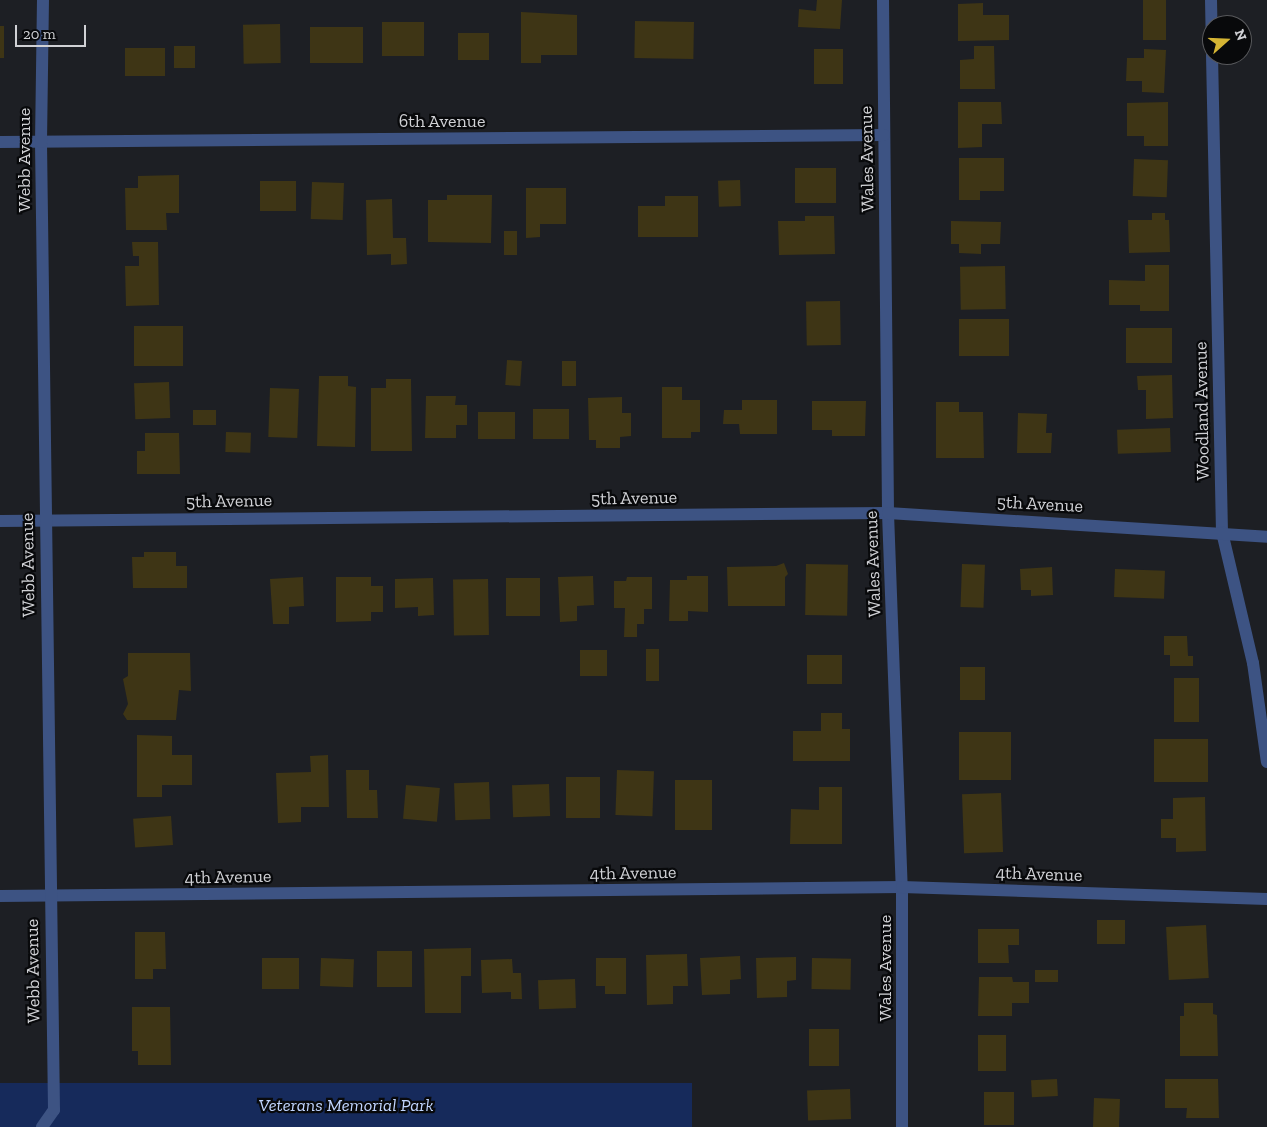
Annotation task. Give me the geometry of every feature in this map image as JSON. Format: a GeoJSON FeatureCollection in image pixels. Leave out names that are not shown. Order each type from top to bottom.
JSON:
{"type":"FeatureCollection","features":[{"type":"Feature","properties":{"kind":"street","name":"Webb Avenue"},"geometry":{"type":"LineString","coordinates":[[42,1127],[54,1110],[49,896],[41,142],[43,0]]}},
{"type":"Feature","properties":{"kind":"street","name":"Wales Avenue"},"geometry":{"type":"LineString","coordinates":[[883,0],[888,513],[902,887],[902,1127]]}},
{"type":"Feature","properties":{"kind":"street"},"geometry":{"type":"LineString","coordinates":[[1211,0],[1211,15]]}},
{"type":"Feature","properties":{"kind":"street","name":"Woodland Avenue"},"geometry":{"type":"LineString","coordinates":[[1212,65],[1222,532],[1253,663],[1267,762]]}},
{"type":"Feature","properties":{"kind":"street","name":"6th Avenue"},"geometry":{"type":"LineString","coordinates":[[0,142],[884,135]]}},
{"type":"Feature","properties":{"kind":"street","name":"5th Avenue"},"geometry":{"type":"LineString","coordinates":[[0,520],[888,513],[1222,532],[1267,537]]}},
{"type":"Feature","properties":{"kind":"street","name":"4th Avenue"},"geometry":{"type":"LineString","coordinates":[[0,896],[902,887],[1267,898]]}},
{"type":"Feature","properties":{"kind":"green space","name":"Veterans Memorial Park"},"geometry":{"type":"Polygon","coordinates":[[[0,1083],[692,1083],[692,1127],[0,1127],[0,1083]]]}},
{"type":"Feature","properties":{"kind":"building"},"geometry":{"type":"Polygon","coordinates":[[[817,0],[842,0],[840,29],[798,27],[799,9],[816,11],[817,0]]]}},
{"type":"Feature","properties":{"kind":"building"},"geometry":{"type":"Polygon","coordinates":[[[1143,0],[1166,0],[1166,40],[1143,40],[1143,0]]]}},
{"type":"Feature","properties":{"kind":"building"},"geometry":{"type":"Polygon","coordinates":[[[983,3],[983,15],[1009,15],[1009,40],[958,41],[958,4],[983,3]]]}},
{"type":"Feature","properties":{"kind":"building"},"geometry":{"type":"Polygon","coordinates":[[[521,12],[577,15],[577,55],[541,55],[541,63],[521,63],[521,12]]]}},
{"type":"Feature","properties":{"kind":"building"},"geometry":{"type":"Polygon","coordinates":[[[635,21],[694,22],[693,59],[634,58],[635,21]]]}},
{"type":"Feature","properties":{"kind":"building"},"geometry":{"type":"Polygon","coordinates":[[[382,22],[424,22],[424,56],[382,56],[382,22]]]}},
{"type":"Feature","properties":{"kind":"building"},"geometry":{"type":"Polygon","coordinates":[[[280,24],[281,63],[244,64],[243,25],[280,24]]]}},
{"type":"Feature","properties":{"kind":"building"},"geometry":{"type":"Polygon","coordinates":[[[0,26],[4,26],[4,58],[0,58],[0,26]]]}},
{"type":"Feature","properties":{"kind":"building"},"geometry":{"type":"Polygon","coordinates":[[[310,27],[363,27],[363,63],[310,63],[310,27]]]}},
{"type":"Feature","properties":{"kind":"building"},"geometry":{"type":"Polygon","coordinates":[[[458,33],[489,33],[489,60],[458,60],[458,33]]]}},
{"type":"Feature","properties":{"kind":"building"},"geometry":{"type":"Polygon","coordinates":[[[174,46],[195,46],[195,68],[174,68],[174,46]]]}},
{"type":"Feature","properties":{"kind":"building"},"geometry":{"type":"Polygon","coordinates":[[[974,46],[994,46],[995,89],[960,89],[960,60],[974,59],[974,46]]]}},
{"type":"Feature","properties":{"kind":"building"},"geometry":{"type":"Polygon","coordinates":[[[125,48],[165,48],[165,76],[125,76],[125,48]]]}},
{"type":"Feature","properties":{"kind":"building"},"geometry":{"type":"Polygon","coordinates":[[[814,49],[843,49],[843,84],[814,84],[814,49]]]}},
{"type":"Feature","properties":{"kind":"building"},"geometry":{"type":"Polygon","coordinates":[[[1144,49],[1166,50],[1164,93],[1142,92],[1142,81],[1126,81],[1127,58],[1144,58],[1144,49]]]}},
{"type":"Feature","properties":{"kind":"building"},"geometry":{"type":"Polygon","coordinates":[[[958,102],[1001,102],[1002,124],[982,124],[982,147],[958,148],[958,102]]]}},
{"type":"Feature","properties":{"kind":"building"},"geometry":{"type":"Polygon","coordinates":[[[1168,102],[1168,146],[1144,146],[1144,136],[1127,136],[1127,103],[1168,102]]]}},
{"type":"Feature","properties":{"kind":"building"},"geometry":{"type":"Polygon","coordinates":[[[959,158],[1004,158],[1004,191],[980,191],[980,200],[959,200],[959,158]]]}},
{"type":"Feature","properties":{"kind":"building"},"geometry":{"type":"Polygon","coordinates":[[[1134,159],[1168,160],[1167,197],[1133,196],[1134,159]]]}},
{"type":"Feature","properties":{"kind":"building"},"geometry":{"type":"Polygon","coordinates":[[[795,168],[836,168],[836,203],[795,203],[795,168]]]}},
{"type":"Feature","properties":{"kind":"building"},"geometry":{"type":"Polygon","coordinates":[[[179,175],[179,213],[166,213],[167,230],[126,230],[125,188],[138,188],[138,176],[179,175]]]}},
{"type":"Feature","properties":{"kind":"building"},"geometry":{"type":"Polygon","coordinates":[[[740,180],[741,206],[719,207],[718,181],[740,180]]]}},
{"type":"Feature","properties":{"kind":"building"},"geometry":{"type":"Polygon","coordinates":[[[260,181],[296,181],[296,211],[260,211],[260,181]]]}},
{"type":"Feature","properties":{"kind":"building"},"geometry":{"type":"Polygon","coordinates":[[[312,182],[344,183],[343,220],[311,219],[312,182]]]}},
{"type":"Feature","properties":{"kind":"building"},"geometry":{"type":"Polygon","coordinates":[[[526,188],[566,188],[566,224],[540,224],[540,237],[526,238],[526,188]]]}},
{"type":"Feature","properties":{"kind":"building"},"geometry":{"type":"Polygon","coordinates":[[[447,195],[492,195],[491,243],[428,242],[428,200],[447,200],[447,195]]]}},
{"type":"Feature","properties":{"kind":"building"},"geometry":{"type":"Polygon","coordinates":[[[665,196],[698,196],[698,237],[638,237],[638,206],[665,206],[665,196]]]}},
{"type":"Feature","properties":{"kind":"building"},"geometry":{"type":"Polygon","coordinates":[[[392,199],[393,238],[406,238],[407,264],[391,265],[391,254],[367,255],[366,200],[392,199]]]}},
{"type":"Feature","properties":{"kind":"building"},"geometry":{"type":"Polygon","coordinates":[[[1152,213],[1165,213],[1165,220],[1169,220],[1170,252],[1129,253],[1128,220],[1152,220],[1152,213]]]}},
{"type":"Feature","properties":{"kind":"building"},"geometry":{"type":"Polygon","coordinates":[[[805,216],[834,216],[835,254],[779,255],[778,221],[805,221],[805,216]]]}},
{"type":"Feature","properties":{"kind":"building"},"geometry":{"type":"Polygon","coordinates":[[[951,221],[1001,222],[1000,244],[981,244],[981,254],[959,253],[959,244],[951,244],[951,221]]]}},
{"type":"Feature","properties":{"kind":"building"},"geometry":{"type":"Polygon","coordinates":[[[504,231],[517,231],[517,255],[504,255],[504,231]]]}},
{"type":"Feature","properties":{"kind":"building"},"geometry":{"type":"Polygon","coordinates":[[[132,242],[158,242],[159,305],[126,306],[125,266],[139,266],[139,256],[133,256],[132,242]]]}},
{"type":"Feature","properties":{"kind":"building"},"geometry":{"type":"Polygon","coordinates":[[[1145,265],[1169,265],[1169,311],[1140,311],[1140,305],[1109,305],[1109,280],[1145,281],[1145,265]]]}},
{"type":"Feature","properties":{"kind":"building"},"geometry":{"type":"Polygon","coordinates":[[[1005,266],[1006,309],[961,310],[960,267],[1005,266]]]}},
{"type":"Feature","properties":{"kind":"building"},"geometry":{"type":"Polygon","coordinates":[[[840,301],[841,345],[807,346],[806,302],[840,301]]]}},
{"type":"Feature","properties":{"kind":"building"},"geometry":{"type":"Polygon","coordinates":[[[959,319],[1009,319],[1009,356],[959,356],[959,319]]]}},
{"type":"Feature","properties":{"kind":"building"},"geometry":{"type":"Polygon","coordinates":[[[134,326],[183,326],[183,366],[134,366],[134,326]]]}},
{"type":"Feature","properties":{"kind":"building"},"geometry":{"type":"Polygon","coordinates":[[[1126,328],[1172,328],[1172,363],[1126,363],[1126,328]]]}},
{"type":"Feature","properties":{"kind":"building"},"geometry":{"type":"Polygon","coordinates":[[[507,360],[522,361],[520,386],[505,385],[507,360]]]}},
{"type":"Feature","properties":{"kind":"building"},"geometry":{"type":"Polygon","coordinates":[[[562,361],[576,361],[576,386],[562,386],[562,361]]]}},
{"type":"Feature","properties":{"kind":"building"},"geometry":{"type":"Polygon","coordinates":[[[1172,375],[1173,418],[1146,419],[1146,390],[1138,390],[1137,376],[1172,375]]]}},
{"type":"Feature","properties":{"kind":"building"},"geometry":{"type":"Polygon","coordinates":[[[319,376],[348,376],[348,386],[356,387],[355,447],[317,446],[319,376]]]}},
{"type":"Feature","properties":{"kind":"building"},"geometry":{"type":"Polygon","coordinates":[[[386,379],[411,379],[412,451],[371,451],[371,388],[386,388],[386,379]]]}},
{"type":"Feature","properties":{"kind":"building"},"geometry":{"type":"Polygon","coordinates":[[[169,382],[170,418],[135,419],[134,383],[169,382]]]}},
{"type":"Feature","properties":{"kind":"building"},"geometry":{"type":"Polygon","coordinates":[[[662,387],[682,387],[682,400],[700,400],[700,432],[691,432],[691,438],[662,438],[662,387]]]}},
{"type":"Feature","properties":{"kind":"building"},"geometry":{"type":"Polygon","coordinates":[[[270,388],[299,389],[297,438],[268,437],[270,388]]]}},
{"type":"Feature","properties":{"kind":"building"},"geometry":{"type":"Polygon","coordinates":[[[426,396],[456,396],[455,405],[467,405],[467,425],[456,425],[456,438],[425,438],[426,396]]]}},
{"type":"Feature","properties":{"kind":"building"},"geometry":{"type":"Polygon","coordinates":[[[622,397],[622,413],[631,413],[631,436],[620,437],[620,448],[596,448],[596,440],[589,440],[588,398],[622,397]]]}},
{"type":"Feature","properties":{"kind":"building"},"geometry":{"type":"Polygon","coordinates":[[[742,400],[777,400],[777,434],[740,434],[739,424],[723,424],[724,410],[742,410],[742,400]]]}},
{"type":"Feature","properties":{"kind":"building"},"geometry":{"type":"Polygon","coordinates":[[[812,401],[866,401],[865,436],[832,436],[832,430],[812,430],[812,401]]]}},
{"type":"Feature","properties":{"kind":"building"},"geometry":{"type":"Polygon","coordinates":[[[936,402],[959,402],[959,412],[983,412],[984,458],[936,458],[936,402]]]}},
{"type":"Feature","properties":{"kind":"building"},"geometry":{"type":"Polygon","coordinates":[[[533,409],[569,409],[569,439],[533,439],[533,409]]]}},
{"type":"Feature","properties":{"kind":"building"},"geometry":{"type":"Polygon","coordinates":[[[193,410],[216,410],[216,425],[193,425],[193,410]]]}},
{"type":"Feature","properties":{"kind":"building"},"geometry":{"type":"Polygon","coordinates":[[[478,412],[515,412],[515,439],[478,439],[478,412]]]}},
{"type":"Feature","properties":{"kind":"building"},"geometry":{"type":"Polygon","coordinates":[[[1018,413],[1047,414],[1046,433],[1052,433],[1051,453],[1017,453],[1018,413]]]}},
{"type":"Feature","properties":{"kind":"building"},"geometry":{"type":"Polygon","coordinates":[[[1170,428],[1171,452],[1118,454],[1117,430],[1170,428]]]}},
{"type":"Feature","properties":{"kind":"building"},"geometry":{"type":"Polygon","coordinates":[[[226,432],[251,433],[250,453],[225,452],[226,432]]]}},
{"type":"Feature","properties":{"kind":"building"},"geometry":{"type":"Polygon","coordinates":[[[145,433],[179,433],[180,474],[137,474],[137,451],[145,451],[145,433]]]}},
{"type":"Feature","properties":{"kind":"building"},"geometry":{"type":"Polygon","coordinates":[[[144,552],[176,552],[176,566],[187,566],[187,588],[133,588],[132,557],[144,557],[144,552]]]}},
{"type":"Feature","properties":{"kind":"building"},"geometry":{"type":"Polygon","coordinates":[[[784,563],[788,574],[785,577],[785,606],[728,606],[727,567],[776,566],[784,563]]]}},
{"type":"Feature","properties":{"kind":"building"},"geometry":{"type":"Polygon","coordinates":[[[806,564],[848,565],[847,616],[805,615],[806,564]]]}},
{"type":"Feature","properties":{"kind":"building"},"geometry":{"type":"Polygon","coordinates":[[[962,564],[985,565],[983,608],[960,607],[962,564]]]}},
{"type":"Feature","properties":{"kind":"building"},"geometry":{"type":"Polygon","coordinates":[[[1052,567],[1053,595],[1031,596],[1031,590],[1021,590],[1020,569],[1052,567]]]}},
{"type":"Feature","properties":{"kind":"building"},"geometry":{"type":"Polygon","coordinates":[[[1115,569],[1165,571],[1164,599],[1114,597],[1115,569]]]}},
{"type":"Feature","properties":{"kind":"building"},"geometry":{"type":"Polygon","coordinates":[[[593,576],[594,605],[577,606],[577,621],[560,622],[558,577],[593,576]]]}},
{"type":"Feature","properties":{"kind":"building"},"geometry":{"type":"Polygon","coordinates":[[[687,576],[708,576],[708,612],[688,611],[688,621],[669,621],[670,580],[687,580],[687,576]]]}},
{"type":"Feature","properties":{"kind":"building"},"geometry":{"type":"Polygon","coordinates":[[[303,577],[304,606],[289,607],[289,624],[273,624],[270,579],[303,577]]]}},
{"type":"Feature","properties":{"kind":"building"},"geometry":{"type":"Polygon","coordinates":[[[336,577],[371,577],[371,586],[383,586],[383,612],[371,612],[371,621],[336,622],[336,577]]]}},
{"type":"Feature","properties":{"kind":"building"},"geometry":{"type":"Polygon","coordinates":[[[627,577],[652,577],[652,609],[644,609],[644,624],[637,624],[637,637],[624,637],[625,608],[614,608],[614,581],[626,581],[627,577]]]}},
{"type":"Feature","properties":{"kind":"building"},"geometry":{"type":"Polygon","coordinates":[[[433,578],[434,615],[418,616],[418,607],[395,608],[395,579],[433,578]]]}},
{"type":"Feature","properties":{"kind":"building"},"geometry":{"type":"Polygon","coordinates":[[[506,578],[540,578],[540,616],[506,616],[506,578]]]}},
{"type":"Feature","properties":{"kind":"building"},"geometry":{"type":"Polygon","coordinates":[[[488,579],[489,635],[454,636],[453,580],[488,579]]]}},
{"type":"Feature","properties":{"kind":"building"},"geometry":{"type":"Polygon","coordinates":[[[1164,636],[1187,636],[1188,656],[1193,656],[1193,666],[1170,666],[1170,655],[1164,655],[1164,636]]]}},
{"type":"Feature","properties":{"kind":"building"},"geometry":{"type":"Polygon","coordinates":[[[646,649],[659,649],[659,681],[646,681],[646,649]]]}},
{"type":"Feature","properties":{"kind":"building"},"geometry":{"type":"Polygon","coordinates":[[[580,650],[607,650],[607,676],[580,676],[580,650]]]}},
{"type":"Feature","properties":{"kind":"building"},"geometry":{"type":"Polygon","coordinates":[[[128,653],[190,653],[191,691],[179,690],[176,720],[127,720],[123,714],[128,704],[123,679],[128,676],[128,653]]]}},
{"type":"Feature","properties":{"kind":"building"},"geometry":{"type":"Polygon","coordinates":[[[807,655],[842,655],[842,684],[807,684],[807,655]]]}},
{"type":"Feature","properties":{"kind":"building"},"geometry":{"type":"Polygon","coordinates":[[[960,667],[985,667],[985,700],[960,700],[960,667]]]}},
{"type":"Feature","properties":{"kind":"building"},"geometry":{"type":"Polygon","coordinates":[[[1174,678],[1199,678],[1199,722],[1174,722],[1174,678]]]}},
{"type":"Feature","properties":{"kind":"building"},"geometry":{"type":"Polygon","coordinates":[[[821,713],[842,713],[842,729],[850,729],[850,761],[793,761],[793,731],[821,731],[821,713]]]}},
{"type":"Feature","properties":{"kind":"building"},"geometry":{"type":"Polygon","coordinates":[[[959,732],[1011,732],[1011,780],[959,780],[959,732]]]}},
{"type":"Feature","properties":{"kind":"building"},"geometry":{"type":"Polygon","coordinates":[[[137,735],[172,736],[172,755],[192,755],[192,785],[162,785],[162,797],[137,797],[137,735]]]}},
{"type":"Feature","properties":{"kind":"building"},"geometry":{"type":"Polygon","coordinates":[[[1154,739],[1208,739],[1208,782],[1154,782],[1154,739]]]}},
{"type":"Feature","properties":{"kind":"building"},"geometry":{"type":"Polygon","coordinates":[[[328,755],[329,807],[301,807],[301,822],[278,823],[276,773],[311,772],[310,756],[328,755]]]}},
{"type":"Feature","properties":{"kind":"building"},"geometry":{"type":"Polygon","coordinates":[[[346,770],[369,770],[369,790],[377,790],[378,818],[347,818],[346,770]]]}},
{"type":"Feature","properties":{"kind":"building"},"geometry":{"type":"Polygon","coordinates":[[[617,770],[654,771],[652,816],[615,815],[617,770]]]}},
{"type":"Feature","properties":{"kind":"building"},"geometry":{"type":"Polygon","coordinates":[[[566,777],[600,777],[600,818],[566,818],[566,777]]]}},
{"type":"Feature","properties":{"kind":"building"},"geometry":{"type":"Polygon","coordinates":[[[675,780],[712,780],[712,830],[675,830],[675,780]]]}},
{"type":"Feature","properties":{"kind":"building"},"geometry":{"type":"Polygon","coordinates":[[[489,782],[490,819],[455,820],[454,783],[489,782]]]}},
{"type":"Feature","properties":{"kind":"building"},"geometry":{"type":"Polygon","coordinates":[[[549,784],[550,816],[513,817],[512,785],[549,784]]]}},
{"type":"Feature","properties":{"kind":"building"},"geometry":{"type":"Polygon","coordinates":[[[406,785],[440,788],[437,822],[403,819],[406,785]]]}},
{"type":"Feature","properties":{"kind":"building"},"geometry":{"type":"Polygon","coordinates":[[[819,787],[842,787],[842,844],[790,844],[791,809],[819,810],[819,787]]]}},
{"type":"Feature","properties":{"kind":"building"},"geometry":{"type":"Polygon","coordinates":[[[1001,793],[1003,852],[964,853],[962,794],[1001,793]]]}},
{"type":"Feature","properties":{"kind":"building"},"geometry":{"type":"Polygon","coordinates":[[[1205,797],[1206,851],[1176,852],[1176,838],[1161,838],[1161,819],[1173,819],[1173,798],[1205,797]]]}},
{"type":"Feature","properties":{"kind":"building"},"geometry":{"type":"Polygon","coordinates":[[[171,816],[173,845],[135,848],[133,819],[171,816]]]}},
{"type":"Feature","properties":{"kind":"building"},"geometry":{"type":"Polygon","coordinates":[[[1097,920],[1125,920],[1125,944],[1097,944],[1097,920]]]}},
{"type":"Feature","properties":{"kind":"building"},"geometry":{"type":"Polygon","coordinates":[[[1206,925],[1209,978],[1169,980],[1166,927],[1206,925]]]}},
{"type":"Feature","properties":{"kind":"building"},"geometry":{"type":"Polygon","coordinates":[[[978,929],[1019,929],[1019,945],[1008,945],[1009,963],[978,963],[978,929]]]}},
{"type":"Feature","properties":{"kind":"building"},"geometry":{"type":"Polygon","coordinates":[[[135,932],[165,932],[166,969],[153,969],[153,979],[135,979],[135,932]]]}},
{"type":"Feature","properties":{"kind":"building"},"geometry":{"type":"Polygon","coordinates":[[[471,948],[471,976],[461,976],[461,1013],[425,1013],[424,949],[471,948]]]}},
{"type":"Feature","properties":{"kind":"building"},"geometry":{"type":"Polygon","coordinates":[[[377,951],[412,951],[412,987],[377,987],[377,951]]]}},
{"type":"Feature","properties":{"kind":"building"},"geometry":{"type":"Polygon","coordinates":[[[687,954],[688,986],[673,986],[673,1004],[647,1005],[646,955],[687,954]]]}},
{"type":"Feature","properties":{"kind":"building"},"geometry":{"type":"Polygon","coordinates":[[[740,956],[741,979],[730,980],[730,994],[702,995],[700,958],[740,956]]]}},
{"type":"Feature","properties":{"kind":"building"},"geometry":{"type":"Polygon","coordinates":[[[796,957],[796,980],[787,981],[787,997],[757,998],[756,958],[796,957]]]}},
{"type":"Feature","properties":{"kind":"building"},"geometry":{"type":"Polygon","coordinates":[[[262,958],[299,958],[299,989],[262,989],[262,958]]]}},
{"type":"Feature","properties":{"kind":"building"},"geometry":{"type":"Polygon","coordinates":[[[321,958],[354,959],[353,987],[320,986],[321,958]]]}},
{"type":"Feature","properties":{"kind":"building"},"geometry":{"type":"Polygon","coordinates":[[[596,958],[626,958],[626,994],[605,994],[605,986],[596,986],[596,958]]]}},
{"type":"Feature","properties":{"kind":"building"},"geometry":{"type":"Polygon","coordinates":[[[812,958],[851,959],[850,990],[811,989],[812,958]]]}},
{"type":"Feature","properties":{"kind":"building"},"geometry":{"type":"Polygon","coordinates":[[[512,959],[513,973],[521,973],[522,999],[511,999],[511,992],[482,993],[481,960],[512,959]]]}},
{"type":"Feature","properties":{"kind":"building"},"geometry":{"type":"Polygon","coordinates":[[[1035,970],[1058,970],[1058,982],[1035,982],[1035,970]]]}},
{"type":"Feature","properties":{"kind":"building"},"geometry":{"type":"Polygon","coordinates":[[[979,977],[1012,977],[1013,982],[1029,982],[1029,1003],[1012,1003],[1012,1016],[978,1016],[979,977]]]}},
{"type":"Feature","properties":{"kind":"building"},"geometry":{"type":"Polygon","coordinates":[[[575,979],[576,1008],[539,1009],[538,980],[575,979]]]}},
{"type":"Feature","properties":{"kind":"building"},"geometry":{"type":"Polygon","coordinates":[[[1184,1003],[1213,1003],[1213,1014],[1217,1015],[1218,1056],[1180,1056],[1180,1016],[1184,1016],[1184,1003]]]}},
{"type":"Feature","properties":{"kind":"building"},"geometry":{"type":"Polygon","coordinates":[[[132,1007],[170,1007],[171,1065],[138,1065],[138,1051],[132,1051],[132,1007]]]}},
{"type":"Feature","properties":{"kind":"building"},"geometry":{"type":"Polygon","coordinates":[[[809,1029],[839,1029],[839,1066],[809,1066],[809,1029]]]}},
{"type":"Feature","properties":{"kind":"building"},"geometry":{"type":"Polygon","coordinates":[[[978,1035],[1006,1035],[1006,1071],[978,1071],[978,1035]]]}},
{"type":"Feature","properties":{"kind":"building"},"geometry":{"type":"Polygon","coordinates":[[[1057,1079],[1058,1096],[1032,1097],[1031,1080],[1057,1079]]]}},
{"type":"Feature","properties":{"kind":"building"},"geometry":{"type":"Polygon","coordinates":[[[1165,1079],[1218,1079],[1219,1118],[1186,1118],[1187,1108],[1165,1108],[1165,1079]]]}},
{"type":"Feature","properties":{"kind":"building"},"geometry":{"type":"Polygon","coordinates":[[[850,1089],[851,1119],[808,1120],[807,1091],[850,1089]]]}},
{"type":"Feature","properties":{"kind":"building"},"geometry":{"type":"Polygon","coordinates":[[[984,1092],[1014,1092],[1014,1125],[984,1125],[984,1092]]]}},
{"type":"Feature","properties":{"kind":"building"},"geometry":{"type":"Polygon","coordinates":[[[1094,1098],[1120,1099],[1119,1127],[1093,1127],[1094,1098]]]}}]}
